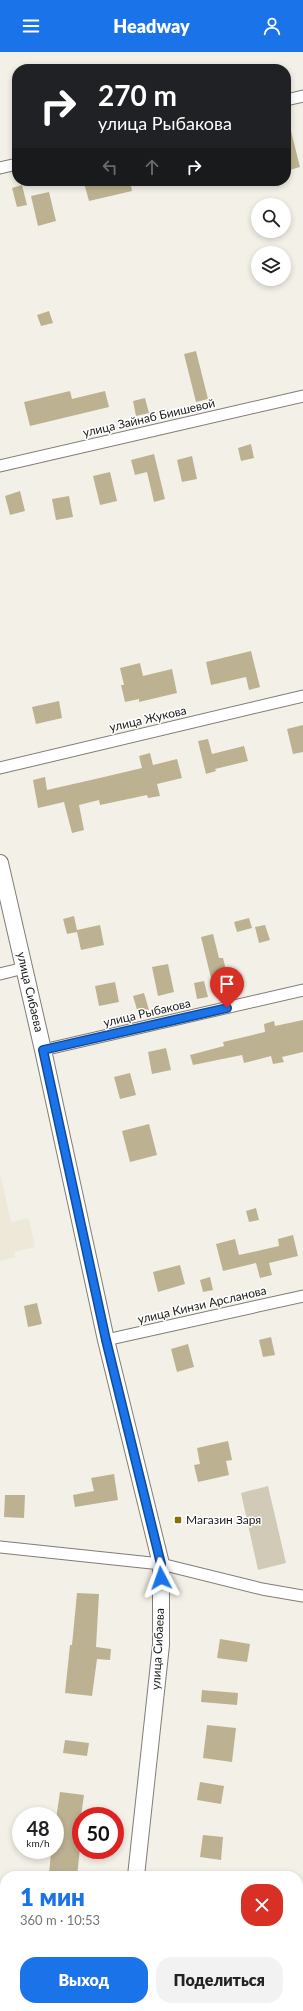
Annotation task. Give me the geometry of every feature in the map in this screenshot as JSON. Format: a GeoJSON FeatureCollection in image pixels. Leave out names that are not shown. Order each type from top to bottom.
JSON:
{"type":"FeatureCollection","features":[{"type":"Feature","properties":{"kind":"main road","name":"улица Сибаева"},"geometry":{"type":"LineString","coordinates":[[0,863],[43,1050],[106,1340],[161,1564],[160,1645],[137,1871]]}},
{"type":"Feature","properties":{"kind":"street"},"geometry":{"type":"LineString","coordinates":[[291,99],[303,96]]}},
{"type":"Feature","properties":{"kind":"street"},"geometry":{"type":"LineString","coordinates":[[0,168],[12,165]]}},
{"type":"Feature","properties":{"kind":"street","name":"улица Зайнаб Биишевой"},"geometry":{"type":"LineString","coordinates":[[0,466],[303,396]]}},
{"type":"Feature","properties":{"kind":"street","name":"улица Жукова"},"geometry":{"type":"LineString","coordinates":[[0,768],[303,696]]}},
{"type":"Feature","properties":{"kind":"street"},"geometry":{"type":"LineString","coordinates":[[0,974],[24,968]]}},
{"type":"Feature","properties":{"kind":"street","name":"улица Рыбакова"},"geometry":{"type":"LineString","coordinates":[[43,1050],[303,990]]}},
{"type":"Feature","properties":{"kind":"street","name":"улица Кинзи Арсланова"},"geometry":{"type":"LineString","coordinates":[[106,1340],[303,1296]]}},
{"type":"Feature","properties":{"kind":"street"},"geometry":{"type":"LineString","coordinates":[[0,1547],[161,1564],[262,1589],[303,1596]]}},
{"type":"Feature","properties":{"kind":"shaded area"},"geometry":{"type":"Polygon","coordinates":[[[0,1173],[11,1222],[29,1218],[35,1247],[14,1252],[15,1257],[0,1261],[0,1173]]]}},
{"type":"Feature","properties":{"kind":"shaded area"},"geometry":{"type":"Polygon","coordinates":[[[268,1486],[286,1563],[258,1570],[241,1493],[268,1486]]]}},
{"type":"Feature","properties":{"kind":"building"},"geometry":{"type":"Polygon","coordinates":[[[291,131],[300,167],[291,170],[291,131]]]}},
{"type":"Feature","properties":{"kind":"building"},"geometry":{"type":"Polygon","coordinates":[[[22,186],[27,205],[17,207],[12,188],[22,186]]]}},
{"type":"Feature","properties":{"kind":"building"},"geometry":{"type":"Polygon","coordinates":[[[85,186],[131,186],[132,191],[89,201],[85,186]]]}},
{"type":"Feature","properties":{"kind":"building"},"geometry":{"type":"Polygon","coordinates":[[[49,192],[56,221],[38,226],[31,196],[49,192]]]}},
{"type":"Feature","properties":{"kind":"building"},"geometry":{"type":"Polygon","coordinates":[[[49,311],[53,323],[41,326],[37,315],[49,311]]]}},
{"type":"Feature","properties":{"kind":"building"},"geometry":{"type":"Polygon","coordinates":[[[196,351],[208,399],[196,402],[184,354],[196,351]]]}},
{"type":"Feature","properties":{"kind":"building"},"geometry":{"type":"Polygon","coordinates":[[[70,391],[72,399],[105,391],[109,407],[30,426],[24,402],[70,391]]]}},
{"type":"Feature","properties":{"kind":"building"},"geometry":{"type":"Polygon","coordinates":[[[145,398],[149,413],[136,416],[133,401],[145,398]]]}},
{"type":"Feature","properties":{"kind":"building"},"geometry":{"type":"Polygon","coordinates":[[[251,444],[254,458],[241,461],[238,448],[251,444]]]}},
{"type":"Feature","properties":{"kind":"building"},"geometry":{"type":"Polygon","coordinates":[[[154,454],[165,499],[154,502],[147,472],[135,475],[131,460],[154,454]]]}},
{"type":"Feature","properties":{"kind":"building"},"geometry":{"type":"Polygon","coordinates":[[[192,456],[197,479],[182,482],[177,460],[192,456]]]}},
{"type":"Feature","properties":{"kind":"building"},"geometry":{"type":"Polygon","coordinates":[[[110,472],[117,501],[100,505],[93,476],[110,472]]]}},
{"type":"Feature","properties":{"kind":"building"},"geometry":{"type":"Polygon","coordinates":[[[20,491],[25,511],[10,515],[5,496],[20,491]]]}},
{"type":"Feature","properties":{"kind":"building"},"geometry":{"type":"Polygon","coordinates":[[[69,496],[73,517],[56,520],[52,499],[69,496]]]}},
{"type":"Feature","properties":{"kind":"building"},"geometry":{"type":"Polygon","coordinates":[[[251,651],[260,687],[249,690],[246,677],[211,685],[206,662],[251,651]]]}},
{"type":"Feature","properties":{"kind":"building"},"geometry":{"type":"Polygon","coordinates":[[[140,663],[143,676],[172,669],[177,693],[139,702],[139,699],[125,702],[121,685],[124,685],[120,668],[140,663]]]}},
{"type":"Feature","properties":{"kind":"building"},"geometry":{"type":"Polygon","coordinates":[[[59,701],[62,718],[36,724],[32,707],[59,701]]]}},
{"type":"Feature","properties":{"kind":"building"},"geometry":{"type":"Polygon","coordinates":[[[303,725],[303,752],[293,754],[287,729],[303,725]]]}},
{"type":"Feature","properties":{"kind":"building"},"geometry":{"type":"Polygon","coordinates":[[[208,739],[212,754],[244,746],[248,761],[215,769],[216,771],[206,774],[198,741],[208,739]]]}},
{"type":"Feature","properties":{"kind":"building"},"geometry":{"type":"Polygon","coordinates":[[[150,753],[153,765],[177,759],[182,778],[157,784],[160,796],[148,798],[147,795],[100,805],[99,800],[79,805],[84,830],[72,833],[64,802],[38,808],[33,780],[45,777],[47,790],[104,777],[142,768],[139,756],[150,753]]]}},
{"type":"Feature","properties":{"kind":"building"},"geometry":{"type":"Polygon","coordinates":[[[74,916],[77,930],[100,925],[104,945],[81,950],[77,932],[67,934],[63,919],[74,916]]]}},
{"type":"Feature","properties":{"kind":"building"},"geometry":{"type":"Polygon","coordinates":[[[249,918],[252,928],[237,932],[234,922],[249,918]]]}},
{"type":"Feature","properties":{"kind":"building"},"geometry":{"type":"Polygon","coordinates":[[[265,925],[270,940],[259,943],[255,927],[265,925]]]}},
{"type":"Feature","properties":{"kind":"building"},"geometry":{"type":"Polygon","coordinates":[[[213,934],[219,958],[223,958],[229,982],[213,986],[201,937],[213,934]]]}},
{"type":"Feature","properties":{"kind":"building"},"geometry":{"type":"Polygon","coordinates":[[[168,964],[174,992],[158,996],[152,967],[168,964]]]}},
{"type":"Feature","properties":{"kind":"building"},"geometry":{"type":"Polygon","coordinates":[[[204,981],[208,997],[197,999],[194,983],[204,981]]]}},
{"type":"Feature","properties":{"kind":"building"},"geometry":{"type":"Polygon","coordinates":[[[115,982],[119,1002],[99,1006],[95,986],[115,982]]]}},
{"type":"Feature","properties":{"kind":"building"},"geometry":{"type":"Polygon","coordinates":[[[144,993],[149,1010],[138,1013],[133,996],[144,993]]]}},
{"type":"Feature","properties":{"kind":"building"},"geometry":{"type":"Polygon","coordinates":[[[303,1020],[303,1052],[282,1057],[284,1062],[273,1064],[271,1056],[244,1063],[242,1055],[193,1065],[190,1055],[224,1046],[223,1042],[265,1032],[264,1024],[274,1021],[275,1026],[303,1020]]]}},
{"type":"Feature","properties":{"kind":"building"},"geometry":{"type":"Polygon","coordinates":[[[166,1048],[171,1070],[152,1074],[148,1052],[166,1048]]]}},
{"type":"Feature","properties":{"kind":"building"},"geometry":{"type":"Polygon","coordinates":[[[130,1073],[136,1095],[120,1099],[114,1077],[130,1073]]]}},
{"type":"Feature","properties":{"kind":"building"},"geometry":{"type":"Polygon","coordinates":[[[149,1124],[157,1155],[130,1162],[122,1131],[149,1124]]]}},
{"type":"Feature","properties":{"kind":"building"},"geometry":{"type":"Polygon","coordinates":[[[256,1208],[259,1220],[249,1222],[246,1211],[256,1208]]]}},
{"type":"Feature","properties":{"kind":"building"},"geometry":{"type":"Polygon","coordinates":[[[293,1235],[298,1256],[269,1263],[272,1275],[260,1278],[256,1263],[223,1271],[216,1244],[235,1239],[239,1255],[279,1246],[278,1239],[293,1235]]]}},
{"type":"Feature","properties":{"kind":"building"},"geometry":{"type":"Polygon","coordinates":[[[180,1265],[185,1284],[158,1292],[153,1272],[180,1265]]]}},
{"type":"Feature","properties":{"kind":"building"},"geometry":{"type":"Polygon","coordinates":[[[210,1277],[213,1290],[203,1292],[200,1280],[210,1277]]]}},
{"type":"Feature","properties":{"kind":"building"},"geometry":{"type":"Polygon","coordinates":[[[37,1303],[42,1324],[28,1327],[24,1306],[37,1303]]]}},
{"type":"Feature","properties":{"kind":"building"},"geometry":{"type":"Polygon","coordinates":[[[271,1337],[275,1355],[263,1357],[259,1340],[271,1337]]]}},
{"type":"Feature","properties":{"kind":"building"},"geometry":{"type":"Polygon","coordinates":[[[188,1344],[194,1367],[177,1372],[171,1349],[188,1344]]]}},
{"type":"Feature","properties":{"kind":"building"},"geometry":{"type":"Polygon","coordinates":[[[228,1441],[232,1460],[226,1461],[229,1475],[198,1482],[194,1465],[200,1464],[197,1448],[228,1441]]]}},
{"type":"Feature","properties":{"kind":"building"},"geometry":{"type":"Polygon","coordinates":[[[114,1474],[118,1500],[75,1507],[73,1495],[94,1491],[91,1478],[114,1474]]]}},
{"type":"Feature","properties":{"kind":"building"},"geometry":{"type":"Polygon","coordinates":[[[5,1495],[25,1495],[24,1518],[4,1517],[5,1495]]]}},
{"type":"Feature","properties":{"kind":"building"},"geometry":{"type":"Polygon","coordinates":[[[77,1593],[99,1594],[96,1647],[111,1649],[110,1660],[97,1659],[92,1696],[65,1693],[70,1645],[72,1645],[77,1593]]]}},
{"type":"Feature","properties":{"kind":"building"},"geometry":{"type":"Polygon","coordinates":[[[220,1639],[250,1644],[247,1662],[217,1658],[220,1639]]]}},
{"type":"Feature","properties":{"kind":"building"},"geometry":{"type":"Polygon","coordinates":[[[202,1690],[238,1693],[237,1705],[201,1702],[202,1690]]]}},
{"type":"Feature","properties":{"kind":"building"},"geometry":{"type":"Polygon","coordinates":[[[207,1725],[236,1728],[232,1762],[203,1758],[207,1725]]]}},
{"type":"Feature","properties":{"kind":"building"},"geometry":{"type":"Polygon","coordinates":[[[65,1740],[89,1743],[87,1756],[63,1753],[65,1740]]]}},
{"type":"Feature","properties":{"kind":"building"},"geometry":{"type":"Polygon","coordinates":[[[200,1782],[224,1786],[221,1804],[197,1800],[200,1782]]]}},
{"type":"Feature","properties":{"kind":"building"},"geometry":{"type":"Polygon","coordinates":[[[60,1792],[84,1795],[82,1807],[72,1807],[72,1859],[79,1859],[78,1871],[49,1871],[50,1859],[64,1859],[64,1807],[58,1807],[60,1792]]]}},
{"type":"Feature","properties":{"kind":"building"},"geometry":{"type":"Polygon","coordinates":[[[203,1835],[223,1837],[221,1860],[200,1857],[203,1835]]]}},
{"type":"Feature","properties":{"kind":"place","name":"Магазин Заря"},"geometry":{"type":"Point","coordinates":[178,1520]}},
{"type":"Feature","properties":{"kind":"route"},"geometry":{"type":"LineString","coordinates":[[161,1578],[161,1564],[106,1340],[43,1050],[227,1008]]}}]}
